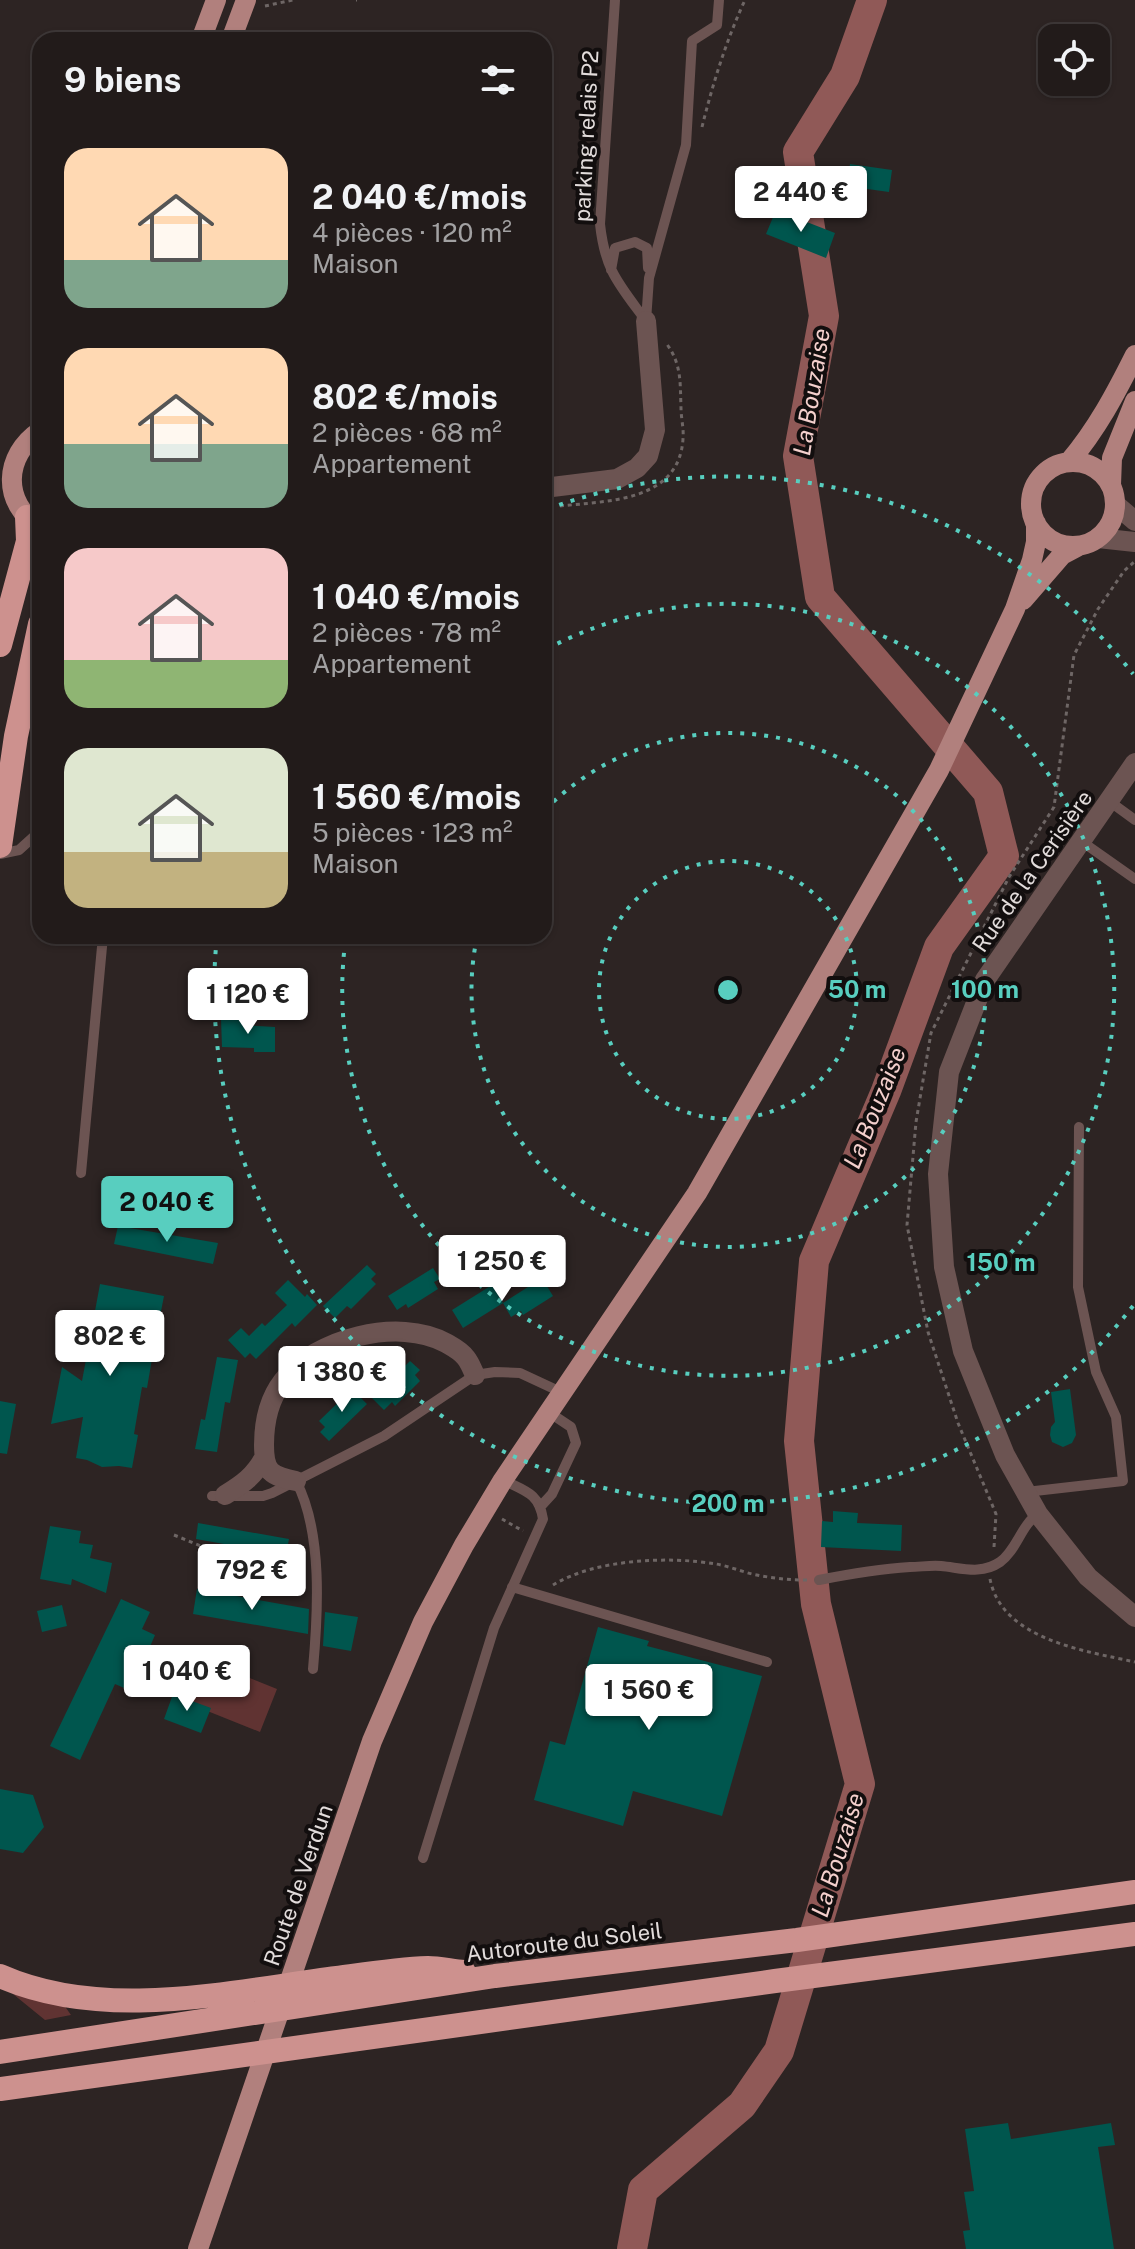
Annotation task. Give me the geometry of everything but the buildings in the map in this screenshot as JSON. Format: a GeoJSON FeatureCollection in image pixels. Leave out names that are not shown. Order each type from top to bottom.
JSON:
{"type":"FeatureCollection","features":[{"type":"Feature","properties":{"kind":"highway"},"geometry":{"type":"LineString","coordinates":[[0,645],[32,528]]}},
{"type":"Feature","properties":{"kind":"highway"},"geometry":{"type":"LineString","coordinates":[[0,846],[16,736],[32,661]]}},
{"type":"Feature","properties":{"kind":"highway","name":"Autoroute du Soleil"},"geometry":{"type":"LineString","coordinates":[[0,2052],[495,1976],[797,1940],[1135,1892]]}},
{"type":"Feature","properties":{"kind":"highway"},"geometry":{"type":"LineString","coordinates":[[0,2089],[1135,1934]]}},
{"type":"Feature","properties":{"kind":"highway"},"geometry":{"type":"LineString","coordinates":[[0,1976],[38,1991],[91,2000],[119,2000],[201,1995],[429,1968],[495,1976]]}},
{"type":"Feature","properties":{"kind":"main road"},"geometry":{"type":"LineString","coordinates":[[204,32],[216,0]]}},
{"type":"Feature","properties":{"kind":"main road"},"geometry":{"type":"LineString","coordinates":[[234,32],[246,0]]}},
{"type":"Feature","properties":{"kind":"main road"},"geometry":{"type":"LineString","coordinates":[[1069,462],[1113,399],[1135,355]]}},
{"type":"Feature","properties":{"kind":"main road"},"geometry":{"type":"LineString","coordinates":[[1015,609],[1062,555],[1088,542],[1111,523],[1112,458],[1135,401]]}},
{"type":"Feature","properties":{"kind":"main road"},"geometry":{"type":"LineString","coordinates":[[32,437],[19,452],[11,479],[19,506],[32,520]]}},
{"type":"Feature","properties":{"kind":"main road"},"geometry":{"type":"LineString","coordinates":[[1015,609],[1036,542],[1032,497],[1044,473],[1069,462],[1089,465],[1106,477],[1113,495]]}},
{"type":"Feature","properties":{"kind":"main road"},"geometry":{"type":"LineString","coordinates":[[1036,523],[1054,541],[1066,545],[1088,542]]}},
{"type":"Feature","properties":{"kind":"main road","name":"Route de Verdun"},"geometry":{"type":"LineString","coordinates":[[198,2249],[372,1741],[423,1622],[503,1480],[697,1193],[939,770],[1015,609]]}},
{"type":"Feature","properties":{"kind":"street"},"geometry":{"type":"LineString","coordinates":[[552,487],[617,479],[637,468],[648,456],[655,430],[654,328]]}},
{"type":"Feature","properties":{"kind":"street"},"geometry":{"type":"LineString","coordinates":[[1088,542],[1133,535],[1113,495]]}},
{"type":"Feature","properties":{"kind":"street","name":"Rue de la Cerisière"},"geometry":{"type":"LineString","coordinates":[[1135,763],[985,980],[949,1072],[938,1174],[944,1267],[963,1351],[1005,1455],[1038,1514],[1088,1577],[1135,1617]]}},
{"type":"Feature","properties":{"kind":"street"},"geometry":{"type":"LineString","coordinates":[[296,1481],[272,1474],[267,1467],[264,1426],[282,1381],[316,1353],[368,1334],[400,1331],[424,1334],[457,1349],[475,1375]]}},
{"type":"Feature","properties":{"kind":"street"},"geometry":{"type":"LineString","coordinates":[[219,1495],[248,1481],[264,1458]]}},
{"type":"Feature","properties":{"kind":"lane","name":"parking relais P2"},"geometry":{"type":"LineString","coordinates":[[615,0],[600,224],[602,249],[611,273],[654,328]]}},
{"type":"Feature","properties":{"kind":"lane","name":"parking relais P2"},"geometry":{"type":"LineString","coordinates":[[649,278],[686,145],[692,41],[717,25],[719,0]]}},
{"type":"Feature","properties":{"kind":"lane","name":"parking relais P2"},"geometry":{"type":"LineString","coordinates":[[611,273],[615,248],[635,242],[647,248],[654,328]]}},
{"type":"Feature","properties":{"kind":"lane"},"geometry":{"type":"LineString","coordinates":[[1109,801],[1135,820]]}},
{"type":"Feature","properties":{"kind":"lane"},"geometry":{"type":"LineString","coordinates":[[0,854],[19,850],[32,838]]}},
{"type":"Feature","properties":{"kind":"lane"},"geometry":{"type":"LineString","coordinates":[[1081,841],[1135,879]]}},
{"type":"Feature","properties":{"kind":"lane"},"geometry":{"type":"LineString","coordinates":[[81,1173],[102,944]]}},
{"type":"Feature","properties":{"kind":"lane"},"geometry":{"type":"LineString","coordinates":[[1026,1492],[1123,1481],[1116,1417],[1096,1372],[1078,1287],[1079,1127]]}},
{"type":"Feature","properties":{"kind":"lane"},"geometry":{"type":"LineString","coordinates":[[219,1495],[263,1496],[296,1481],[384,1436],[475,1375],[520,1373],[563,1393]]}},
{"type":"Feature","properties":{"kind":"lane"},"geometry":{"type":"LineString","coordinates":[[541,1506],[552,1494],[576,1443],[571,1427],[550,1413]]}},
{"type":"Feature","properties":{"kind":"lane"},"geometry":{"type":"LineString","coordinates":[[423,1858],[494,1628],[543,1519],[541,1506],[532,1494],[503,1480]]}},
{"type":"Feature","properties":{"kind":"lane"},"geometry":{"type":"LineString","coordinates":[[296,1481],[309,1513],[316,1577],[313,1669]]}},
{"type":"Feature","properties":{"kind":"lane"},"geometry":{"type":"LineString","coordinates":[[819,1580],[879,1569],[938,1566],[974,1571],[991,1566],[1002,1560],[1019,1540],[1030,1519],[1038,1514]]}},
{"type":"Feature","properties":{"kind":"lane"},"geometry":{"type":"LineString","coordinates":[[512,1587],[767,1662]]}},
{"type":"Feature","properties":{"kind":"path"},"geometry":{"type":"LineString","coordinates":[[246,0],[264,6],[293,0]]}},
{"type":"Feature","properties":{"kind":"path"},"geometry":{"type":"LineString","coordinates":[[701,132],[713,83],[745,0]]}},
{"type":"Feature","properties":{"kind":"path"},"geometry":{"type":"LineString","coordinates":[[559,507],[632,498],[665,482],[678,462],[683,440],[676,356],[654,328]]}},
{"type":"Feature","properties":{"kind":"path"},"geometry":{"type":"LineString","coordinates":[[1133,535],[1126,554],[1134,562],[1124,571],[1098,609],[1074,655],[1054,807],[1009,877],[931,1033],[916,1122],[907,1225],[928,1332],[958,1423],[996,1514],[991,1584],[997,1598],[1009,1613],[1034,1633],[1063,1645],[1135,1662]]}},
{"type":"Feature","properties":{"kind":"path"},"geometry":{"type":"LineString","coordinates":[[174,1535],[206,1548],[214,1555]]}},
{"type":"Feature","properties":{"kind":"path"},"geometry":{"type":"LineString","coordinates":[[537,1595],[559,1581],[589,1570],[640,1561],[682,1559],[785,1580],[819,1580]]}},
{"type":"Feature","properties":{"kind":"shaded area"},"geometry":{"type":"Polygon","coordinates":[[[192,1655],[277,1689],[260,1732],[175,1698],[192,1655]]]}},
{"type":"Feature","properties":{"kind":"shaded area"},"geometry":{"type":"Polygon","coordinates":[[[13,1994],[64,2005],[71,2015],[45,2020],[13,1994]]]}},
{"type":"Feature","properties":{"kind":"waterway","name":"La Bouzaise"},"geometry":{"type":"LineString","coordinates":[[632,2249],[643,2190],[742,2105],[779,2051],[860,1784],[816,1604],[799,1441],[814,1261],[886,1091],[939,947],[1004,856],[988,792],[820,597],[798,456],[824,316],[798,152],[845,76],[872,0]]}}]}
